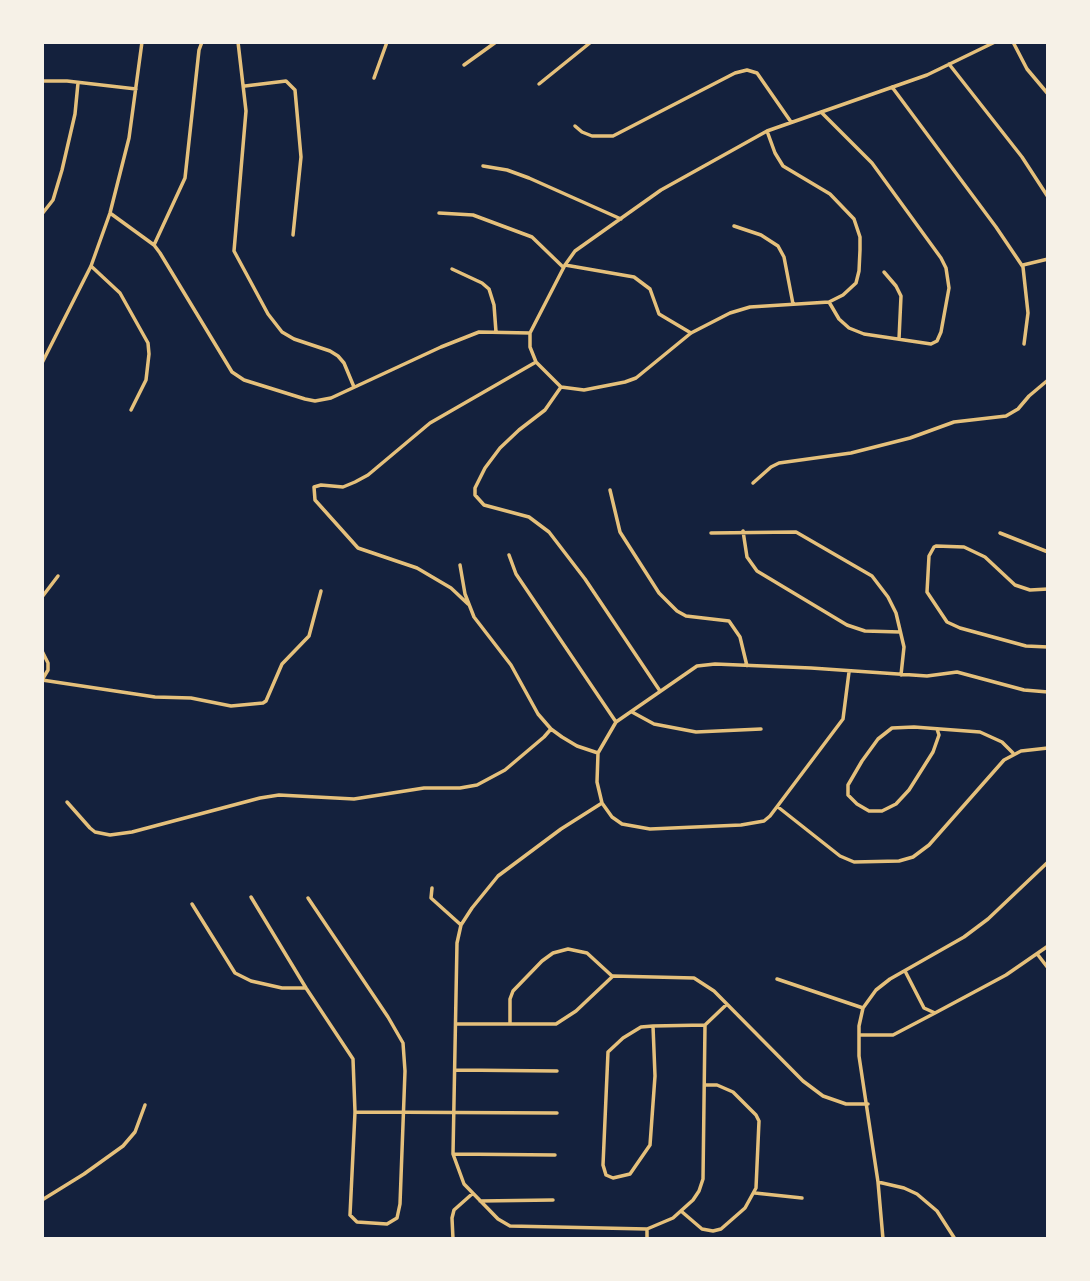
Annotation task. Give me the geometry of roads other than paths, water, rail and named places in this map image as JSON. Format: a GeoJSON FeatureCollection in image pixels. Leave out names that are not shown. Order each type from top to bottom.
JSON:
{"type":"FeatureCollection","features":[{"type":"Feature","properties":{"kind":"street"},"geometry":{"type":"LineString","coordinates":[[42,363],[91,266],[110,213],[129,138],[142,42]]}},
{"type":"Feature","properties":{"kind":"street"},"geometry":{"type":"LineString","coordinates":[[153,245],[185,178],[202,42]]}},
{"type":"Feature","properties":{"kind":"street"},"geometry":{"type":"LineString","coordinates":[[238,42],[246,111],[234,251],[278,328],[293,339],[338,356],[344,363],[354,387]]}},
{"type":"Feature","properties":{"kind":"street"},"geometry":{"type":"LineString","coordinates":[[374,78],[387,42]]}},
{"type":"Feature","properties":{"kind":"street"},"geometry":{"type":"LineString","coordinates":[[464,65],[496,42]]}},
{"type":"Feature","properties":{"kind":"street"},"geometry":{"type":"LineString","coordinates":[[539,84],[592,42]]}},
{"type":"Feature","properties":{"kind":"street"},"geometry":{"type":"LineString","coordinates":[[767,131],[783,166],[830,194],[848,211],[857,227],[860,250],[856,283],[843,295],[829,302],[741,309],[691,333],[631,380],[584,390],[561,387],[536,362],[530,347],[530,334],[564,266],[575,251],[661,190],[767,131],[927,75],[995,42]]}},
{"type":"Feature","properties":{"kind":"street"},"geometry":{"type":"LineString","coordinates":[[1013,42],[1027,69],[1048,93]]}},
{"type":"Feature","properties":{"kind":"street"},"geometry":{"type":"LineString","coordinates":[[949,64],[1022,157],[1048,197]]}},
{"type":"Feature","properties":{"kind":"street"},"geometry":{"type":"LineString","coordinates":[[575,125],[592,136],[613,136],[735,73],[747,70],[757,73],[791,122]]}},
{"type":"Feature","properties":{"kind":"street"},"geometry":{"type":"LineString","coordinates":[[42,81],[136,89]]}},
{"type":"Feature","properties":{"kind":"street"},"geometry":{"type":"LineString","coordinates":[[245,86],[286,81],[295,90],[301,157],[293,235]]}},
{"type":"Feature","properties":{"kind":"street"},"geometry":{"type":"LineString","coordinates":[[42,214],[52,200],[62,170],[75,114],[78,83]]}},
{"type":"Feature","properties":{"kind":"street"},"geometry":{"type":"LineString","coordinates":[[892,87],[1022,265],[1026,279],[1028,313],[1024,344]]}},
{"type":"Feature","properties":{"kind":"street"},"geometry":{"type":"LineString","coordinates":[[821,112],[873,163],[946,268],[949,288],[937,341],[927,344],[846,327],[829,302]]}},
{"type":"Feature","properties":{"kind":"street"},"geometry":{"type":"LineString","coordinates":[[483,166],[507,170],[529,178],[621,219]]}},
{"type":"Feature","properties":{"kind":"street"},"geometry":{"type":"LineString","coordinates":[[110,213],[153,245],[217,351],[236,376],[310,401],[327,399],[479,332],[530,334]]}},
{"type":"Feature","properties":{"kind":"street"},"geometry":{"type":"LineString","coordinates":[[439,213],[473,215],[532,237],[564,266],[634,277],[650,289],[659,314],[691,333]]}},
{"type":"Feature","properties":{"kind":"street"},"geometry":{"type":"LineString","coordinates":[[734,226],[761,235],[778,246],[784,257],[793,304]]}},
{"type":"Feature","properties":{"kind":"street"},"geometry":{"type":"LineString","coordinates":[[1022,265],[1048,259]]}},
{"type":"Feature","properties":{"kind":"street"},"geometry":{"type":"LineString","coordinates":[[91,266],[120,293],[148,343],[146,380],[131,410]]}},
{"type":"Feature","properties":{"kind":"street"},"geometry":{"type":"LineString","coordinates":[[452,269],[489,289],[494,305],[496,332]]}},
{"type":"Feature","properties":{"kind":"street"},"geometry":{"type":"LineString","coordinates":[[884,272],[901,296],[899,339]]}},
{"type":"Feature","properties":{"kind":"street"},"geometry":{"type":"LineString","coordinates":[[468,604],[451,588],[417,568],[358,548],[316,500],[313,491],[317,485],[343,487],[368,475],[430,423],[536,362]]}},
{"type":"Feature","properties":{"kind":"street"},"geometry":{"type":"LineString","coordinates":[[753,483],[779,463],[851,453],[911,438],[954,422],[1006,416],[1018,409],[1048,380]]}},
{"type":"Feature","properties":{"kind":"street"},"geometry":{"type":"LineString","coordinates":[[561,387],[545,410],[500,448],[485,468],[475,488],[475,495],[484,505],[528,517],[549,532],[585,579],[660,691]]}},
{"type":"Feature","properties":{"kind":"street"},"geometry":{"type":"LineString","coordinates":[[610,490],[620,532],[659,593],[686,616],[729,621],[740,637],[747,666]]}},
{"type":"Feature","properties":{"kind":"street"},"geometry":{"type":"LineString","coordinates":[[743,531],[747,557],[757,571],[848,625],[865,631],[900,632]]}},
{"type":"Feature","properties":{"kind":"street"},"geometry":{"type":"LineString","coordinates":[[711,533],[796,532],[877,581],[897,613],[905,655],[901,675]]}},
{"type":"Feature","properties":{"kind":"street"},"geometry":{"type":"LineString","coordinates":[[1000,533],[1048,552]]}},
{"type":"Feature","properties":{"kind":"street"},"geometry":{"type":"LineString","coordinates":[[1048,589],[1030,590],[1015,585],[985,557],[964,547],[936,546],[929,556],[927,592],[947,622],[1026,646],[1048,648]]}},
{"type":"Feature","properties":{"kind":"street"},"geometry":{"type":"LineString","coordinates":[[509,555],[516,575],[616,722]]}},
{"type":"Feature","properties":{"kind":"street"},"geometry":{"type":"LineString","coordinates":[[460,565],[468,604],[480,626],[511,665],[538,714],[551,729],[578,746],[598,753]]}},
{"type":"Feature","properties":{"kind":"street"},"geometry":{"type":"LineString","coordinates":[[42,597],[58,576]]}},
{"type":"Feature","properties":{"kind":"street"},"geometry":{"type":"LineString","coordinates":[[42,651],[48,663],[48,670],[42,680],[155,697],[191,698],[231,706],[263,703],[282,664],[309,636],[321,590]]}},
{"type":"Feature","properties":{"kind":"street"},"geometry":{"type":"LineString","coordinates":[[849,672],[842,719],[764,821],[678,830],[650,829],[622,824],[612,817],[602,803],[597,782],[598,753],[616,722],[697,666],[715,664],[811,668],[927,676],[957,672],[1024,690],[1048,692]]}},
{"type":"Feature","properties":{"kind":"street"},"geometry":{"type":"LineString","coordinates":[[632,712],[654,724],[696,732],[761,729]]}},
{"type":"Feature","properties":{"kind":"street"},"geometry":{"type":"LineString","coordinates":[[937,729],[939,735],[933,752],[909,790],[896,804],[882,811],[869,811],[857,804],[848,794],[850,779],[871,748],[889,729],[905,726],[981,732],[995,737],[1013,753]]}},
{"type":"Feature","properties":{"kind":"street"},"geometry":{"type":"LineString","coordinates":[[67,802],[95,832],[110,835],[132,832],[176,818],[260,798],[305,795],[354,799],[424,788],[460,788],[477,785],[505,770],[551,729]]}},
{"type":"Feature","properties":{"kind":"street"},"geometry":{"type":"LineString","coordinates":[[777,807],[840,856],[854,862],[899,861],[913,857],[929,845],[1013,753],[1048,748]]}},
{"type":"Feature","properties":{"kind":"street"},"geometry":{"type":"LineString","coordinates":[[602,803],[561,828],[498,876],[461,925],[457,943],[453,1154],[458,1173],[471,1194],[498,1220],[510,1226],[647,1229],[662,1224],[681,1211],[699,1191],[703,1179],[705,1026]]}},
{"type":"Feature","properties":{"kind":"street"},"geometry":{"type":"LineString","coordinates":[[883,1239],[868,1104],[859,1056],[863,1008],[876,990],[980,925],[1048,862]]}},
{"type":"Feature","properties":{"kind":"street"},"geometry":{"type":"LineString","coordinates":[[432,888],[431,898],[461,925]]}},
{"type":"Feature","properties":{"kind":"street"},"geometry":{"type":"LineString","coordinates":[[251,897],[353,1059],[355,1112],[351,1215],[357,1222],[364,1224],[387,1224],[397,1218],[400,1204],[404,1043],[308,898]]}},
{"type":"Feature","properties":{"kind":"street"},"geometry":{"type":"LineString","coordinates":[[192,904],[235,973],[251,981],[282,988],[306,988]]}},
{"type":"Feature","properties":{"kind":"street"},"geometry":{"type":"LineString","coordinates":[[859,1035],[893,1035],[996,981],[1048,946]]}},
{"type":"Feature","properties":{"kind":"street"},"geometry":{"type":"LineString","coordinates":[[510,1024],[510,999],[513,991],[553,953],[561,950],[581,950],[593,956],[612,976],[694,978],[704,982],[803,1081],[823,1096],[846,1104],[868,1104]]}},
{"type":"Feature","properties":{"kind":"street"},"geometry":{"type":"LineString","coordinates":[[1038,955],[1048,968]]}},
{"type":"Feature","properties":{"kind":"street"},"geometry":{"type":"LineString","coordinates":[[905,971],[925,1008],[935,1013]]}},
{"type":"Feature","properties":{"kind":"street"},"geometry":{"type":"LineString","coordinates":[[457,1024],[560,1023],[612,976]]}},
{"type":"Feature","properties":{"kind":"street"},"geometry":{"type":"LineString","coordinates":[[777,979],[863,1008]]}},
{"type":"Feature","properties":{"kind":"street"},"geometry":{"type":"LineString","coordinates":[[653,1026],[655,1076],[650,1145],[630,1174],[613,1178],[606,1175],[603,1165],[606,1057],[611,1047],[641,1027],[653,1026],[705,1026],[726,1005]]}},
{"type":"Feature","properties":{"kind":"street"},"geometry":{"type":"LineString","coordinates":[[455,1070],[557,1071]]}},
{"type":"Feature","properties":{"kind":"street"},"geometry":{"type":"LineString","coordinates":[[681,1211],[702,1229],[713,1231],[721,1229],[740,1214],[755,1193],[760,1121],[733,1092],[717,1085],[705,1085]]}},
{"type":"Feature","properties":{"kind":"street"},"geometry":{"type":"LineString","coordinates":[[42,1200],[122,1146],[135,1132],[145,1105]]}},
{"type":"Feature","properties":{"kind":"street"},"geometry":{"type":"LineString","coordinates":[[355,1112],[557,1113]]}},
{"type":"Feature","properties":{"kind":"street"},"geometry":{"type":"LineString","coordinates":[[453,1154],[555,1154]]}},
{"type":"Feature","properties":{"kind":"street"},"geometry":{"type":"LineString","coordinates":[[878,1182],[917,1194],[937,1211],[955,1239]]}},
{"type":"Feature","properties":{"kind":"street"},"geometry":{"type":"LineString","coordinates":[[755,1193],[802,1198]]}},
{"type":"Feature","properties":{"kind":"street"},"geometry":{"type":"LineString","coordinates":[[453,1239],[451,1228],[454,1210],[471,1194]]}},
{"type":"Feature","properties":{"kind":"street"},"geometry":{"type":"LineString","coordinates":[[480,1201],[552,1200]]}},
{"type":"Feature","properties":{"kind":"street"},"geometry":{"type":"LineString","coordinates":[[647,1229],[647,1239]]}}]}
